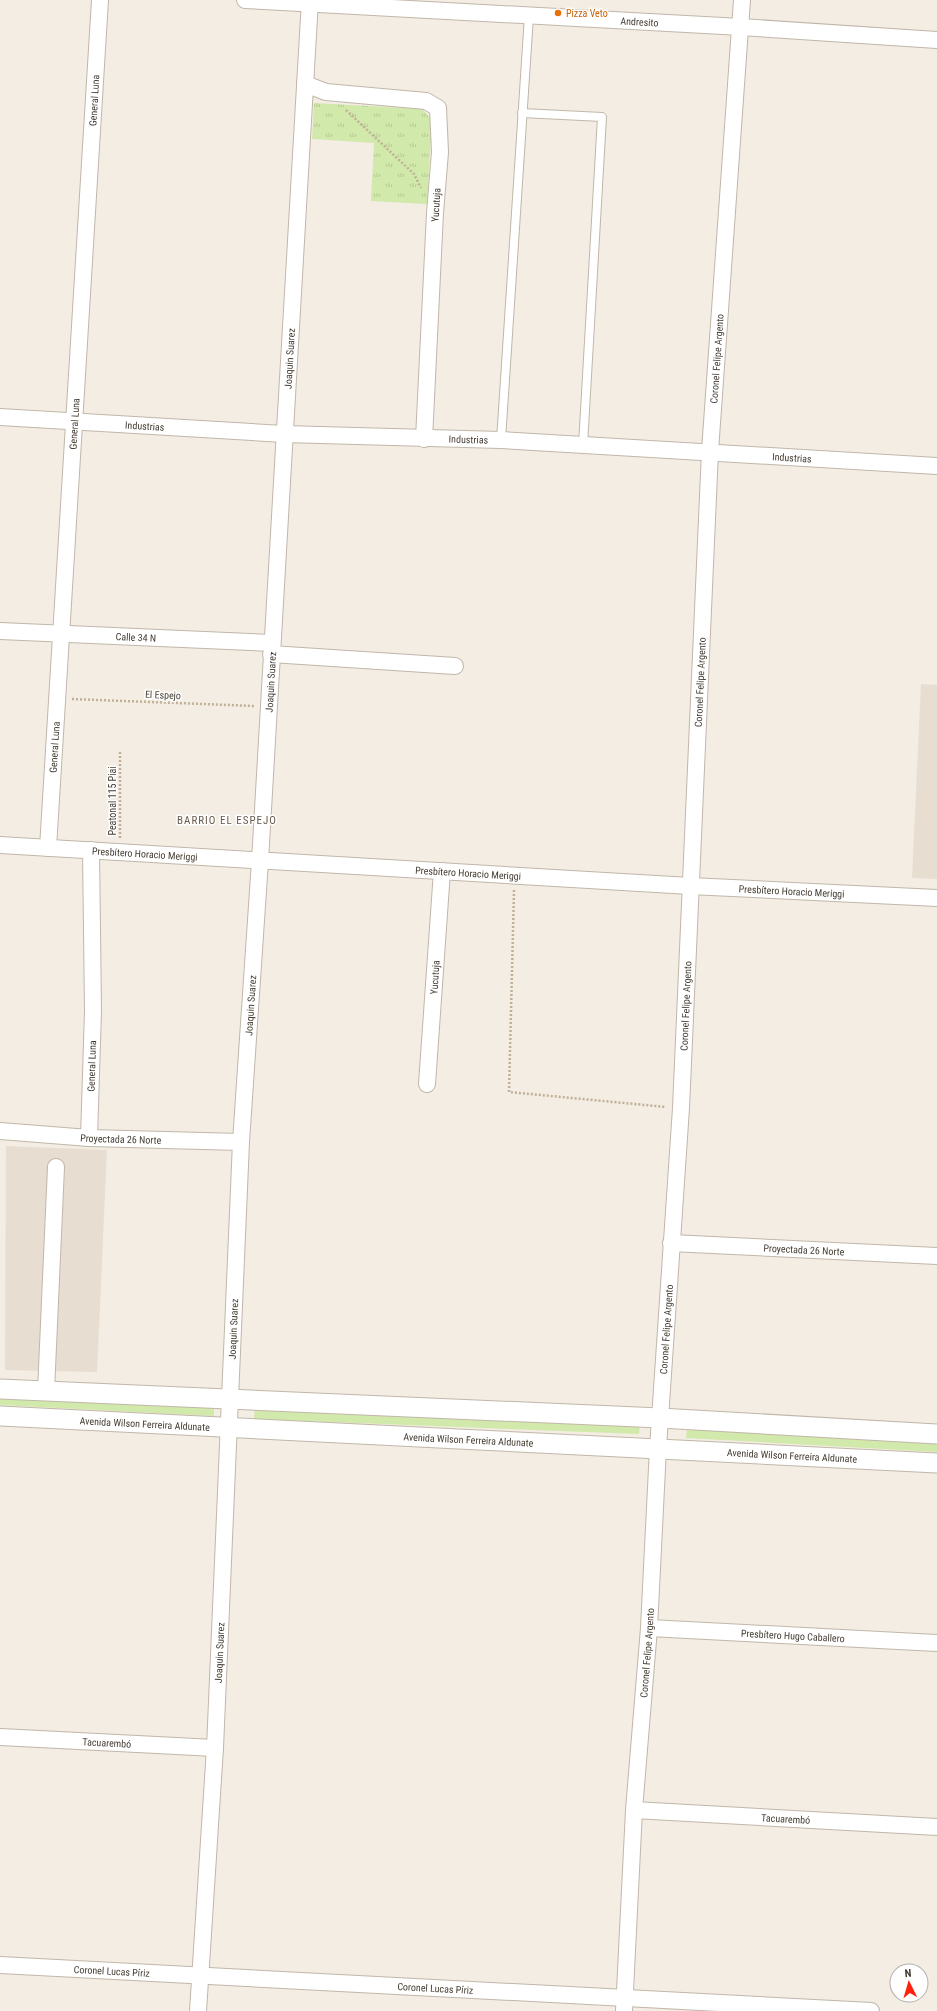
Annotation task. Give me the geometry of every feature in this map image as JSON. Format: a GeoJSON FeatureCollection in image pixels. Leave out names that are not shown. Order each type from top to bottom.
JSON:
{"type":"FeatureCollection","features":[{"type":"Feature","properties":{"kind":"street","name":"General Luna"},"geometry":{"type":"LineString","coordinates":[[48,848],[100,0]]}},
{"type":"Feature","properties":{"kind":"street","name":"Andresito"},"geometry":{"type":"LineString","coordinates":[[245,0],[310,2],[937,40]]}},
{"type":"Feature","properties":{"kind":"street","name":"Coronel Felipe Argento"},"geometry":{"type":"LineString","coordinates":[[625,2005],[634,1810],[649,1628],[658,1448],[680,1108],[710,451],[742,0]]}},
{"type":"Feature","properties":{"kind":"street","name":"Joaquin Suarez"},"geometry":{"type":"LineString","coordinates":[[198,2011],[214,1748],[241,1142],[260,861],[271,649],[310,2]]}},
{"type":"Feature","properties":{"kind":"street","name":"Yucutuja"},"geometry":{"type":"LineString","coordinates":[[305,84],[326,92],[426,101],[438,108],[440,152],[435,214],[424,439]]}},
{"type":"Feature","properties":{"kind":"street","name":"Industrias"},"geometry":{"type":"LineString","coordinates":[[0,417],[284,434],[501,440],[710,451],[937,466]]}},
{"type":"Feature","properties":{"kind":"street","name":"Calle 34 N"},"geometry":{"type":"LineString","coordinates":[[0,631],[271,649],[455,666]]}},
{"type":"Feature","properties":{"kind":"street","name":"Presbítero Horacio Meriggi"},"geometry":{"type":"LineString","coordinates":[[0,845],[690,886],[937,898]]}},
{"type":"Feature","properties":{"kind":"street","name":"General Luna"},"geometry":{"type":"LineString","coordinates":[[89,1138],[93,1011],[91,850]]}},
{"type":"Feature","properties":{"kind":"street","name":"Yucutuja"},"geometry":{"type":"LineString","coordinates":[[427,1084],[442,871]]}},
{"type":"Feature","properties":{"kind":"street","name":"Proyectada 26 Norte"},"geometry":{"type":"LineString","coordinates":[[0,1131],[89,1138],[241,1142]]}},
{"type":"Feature","properties":{"kind":"street"},"geometry":{"type":"LineString","coordinates":[[46,1391],[56,1167]]}},
{"type":"Feature","properties":{"kind":"street","name":"Proyectada 26 Norte"},"geometry":{"type":"LineString","coordinates":[[671,1243],[937,1256]]}},
{"type":"Feature","properties":{"kind":"street"},"geometry":{"type":"LineString","coordinates":[[0,1389],[660,1418],[937,1434]]}},
{"type":"Feature","properties":{"kind":"street","name":"Avenida Wilson Ferreira Aldunate"},"geometry":{"type":"LineString","coordinates":[[0,1416],[229,1429],[658,1448],[937,1463]]}},
{"type":"Feature","properties":{"kind":"street","name":"Presbítero Hugo Caballero"},"geometry":{"type":"LineString","coordinates":[[649,1628],[937,1643]]}},
{"type":"Feature","properties":{"kind":"street","name":"Tacuarembó"},"geometry":{"type":"LineString","coordinates":[[0,1737],[214,1748]]}},
{"type":"Feature","properties":{"kind":"street","name":"Tacuarembó"},"geometry":{"type":"LineString","coordinates":[[634,1810],[937,1827]]}},
{"type":"Feature","properties":{"kind":"street","name":"Coronel Lucas Píriz"},"geometry":{"type":"LineString","coordinates":[[0,1965],[200,1975],[625,2005],[871,2011]]}},
{"type":"Feature","properties":{"kind":"lane"},"geometry":{"type":"LineString","coordinates":[[501,440],[529,16]]}},
{"type":"Feature","properties":{"kind":"lane"},"geometry":{"type":"LineString","coordinates":[[522,113],[602,117],[583,445]]}},
{"type":"Feature","properties":{"kind":"path"},"geometry":{"type":"LineString","coordinates":[[326,92],[414,174],[435,214]]}},
{"type":"Feature","properties":{"kind":"path","name":"El Espejo"},"geometry":{"type":"LineString","coordinates":[[57,699],[269,706]]}},
{"type":"Feature","properties":{"kind":"path","name":"Peatonal 115 Piai"},"geometry":{"type":"LineString","coordinates":[[120,750],[120,852]]}},
{"type":"Feature","properties":{"kind":"path"},"geometry":{"type":"LineString","coordinates":[[514,875],[509,1092],[680,1108]]}},
{"type":"Feature","properties":{"kind":"shaded area"},"geometry":{"type":"Polygon","coordinates":[[[921,684],[937,685],[937,879],[912,878],[921,684]]]}},
{"type":"Feature","properties":{"kind":"shaded area"},"geometry":{"type":"Polygon","coordinates":[[[6,1146],[107,1150],[97,1372],[5,1370],[6,1146]]]}},
{"type":"Feature","properties":{"kind":"green space"},"geometry":{"type":"Polygon","coordinates":[[[314,103],[422,109],[432,120],[427,204],[371,201],[374,143],[312,139],[314,103]]]}},
{"type":"Feature","properties":{"kind":"green space"},"geometry":{"type":"Polygon","coordinates":[[[0,1395],[214,1407],[214,1416],[0,1405],[0,1395]]]}},
{"type":"Feature","properties":{"kind":"green space"},"geometry":{"type":"Polygon","coordinates":[[[255,1408],[640,1424],[639,1434],[254,1419],[255,1408]]]}},
{"type":"Feature","properties":{"kind":"green space"},"geometry":{"type":"Polygon","coordinates":[[[687,1426],[937,1441],[937,1452],[686,1438],[687,1426]]]}},
{"type":"Feature","properties":{"kind":"place","name":"Pizza Veto"},"geometry":{"type":"Point","coordinates":[558,13]}},
{"type":"Feature","properties":{"kind":"district","name":"BARRIO EL ESPEJO"},"geometry":{"type":"Point","coordinates":[227,820]}}]}
